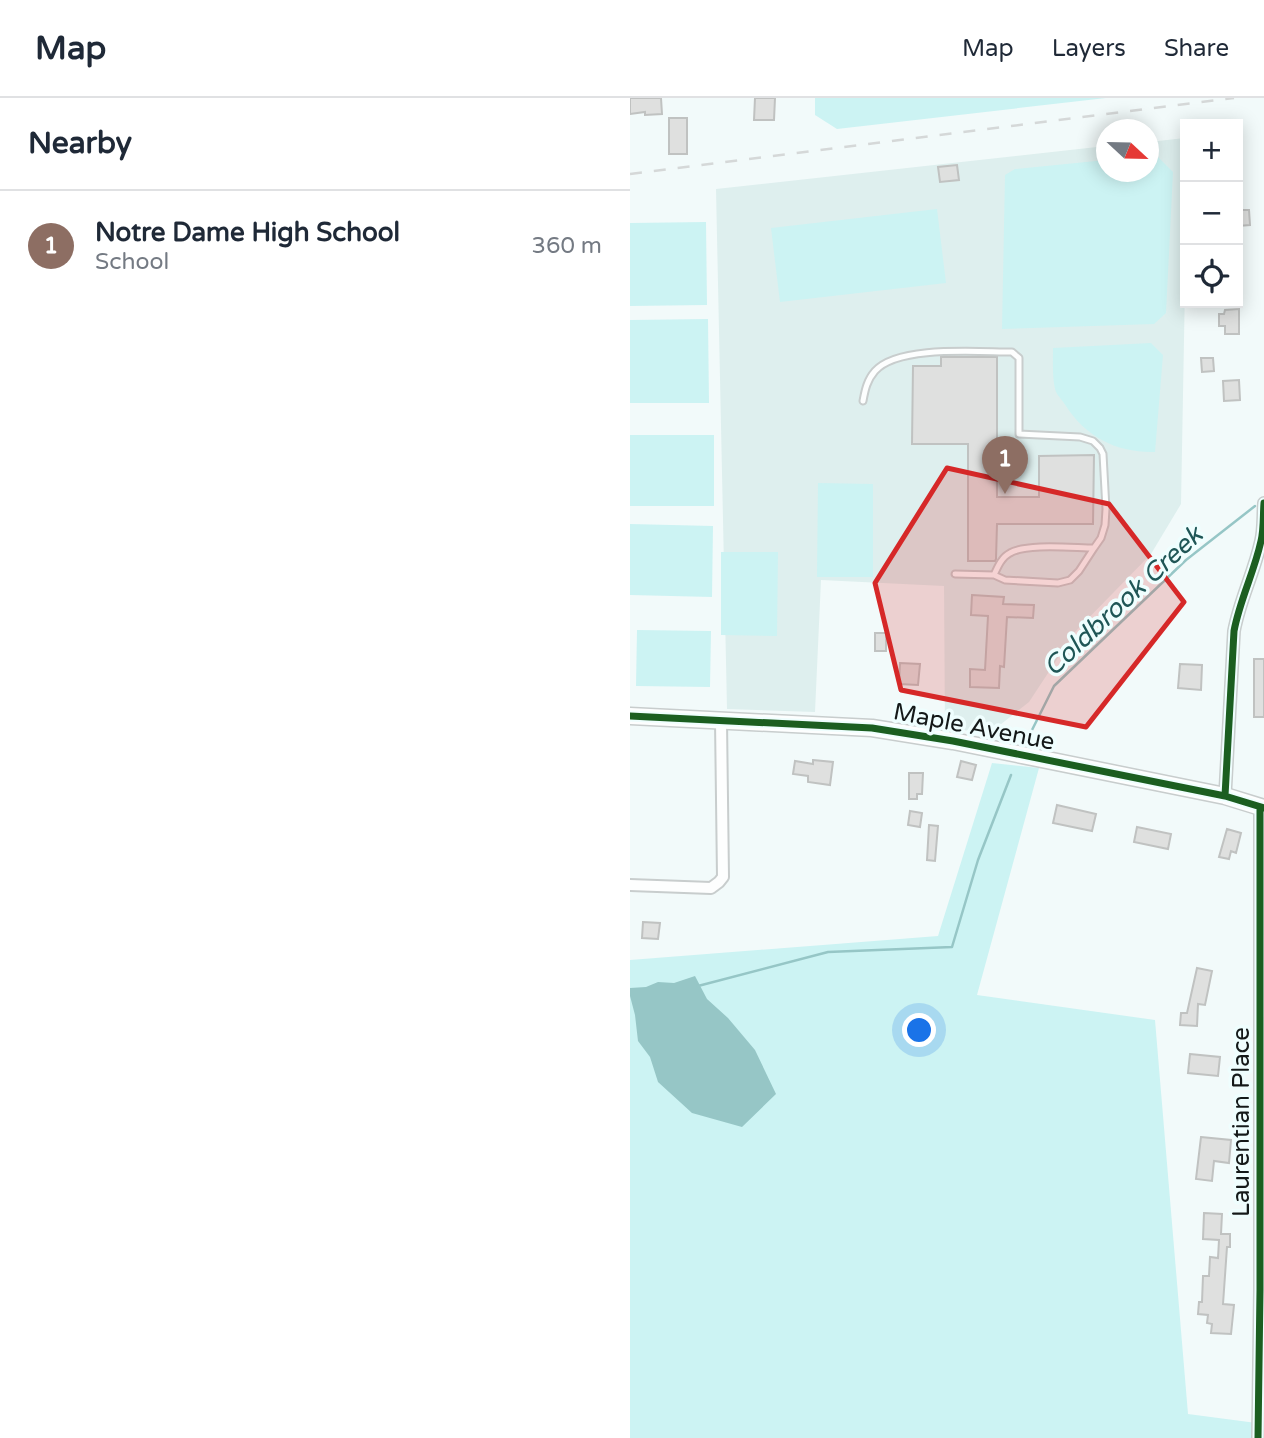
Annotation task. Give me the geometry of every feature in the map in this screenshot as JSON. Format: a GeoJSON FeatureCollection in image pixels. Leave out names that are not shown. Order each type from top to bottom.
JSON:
{"type":"FeatureCollection","features":[{"type":"Feature","properties":{"kind":"main road","name":"Maple Avenue"},"geometry":{"type":"LineString","coordinates":[[630,716],[872,728],[953,741],[1225,796],[1262,807]]}},
{"type":"Feature","properties":{"kind":"street"},"geometry":{"type":"LineString","coordinates":[[1225,796],[1234,631],[1238,608],[1260,546],[1264,503]]}},
{"type":"Feature","properties":{"kind":"street"},"geometry":{"type":"LineString","coordinates":[[630,885],[711,888],[723,877],[721,720]]}},
{"type":"Feature","properties":{"kind":"street","name":"Laurentian Place"},"geometry":{"type":"LineString","coordinates":[[1258,1438],[1262,807]]}},
{"type":"Feature","properties":{"kind":"lane"},"geometry":{"type":"LineString","coordinates":[[863,401],[867,381],[876,369],[896,358],[929,352],[1012,352],[1019,358],[1018,434],[1080,436],[1093,441],[1103,454],[1105,525],[1101,538],[1070,580],[1058,583],[1004,580],[994,575],[955,574]]}},
{"type":"Feature","properties":{"kind":"lane"},"geometry":{"type":"LineString","coordinates":[[994,575],[999,563],[1009,553],[1024,547],[1094,548]]}},
{"type":"Feature","properties":{"kind":"highlighted area"},"geometry":{"type":"Polygon","coordinates":[[[947,468],[1109,504],[1184,602],[1086,727],[901,690],[875,583],[947,468]]]}},
{"type":"Feature","properties":{"kind":"shaded area"},"geometry":{"type":"Polygon","coordinates":[[[815,98],[1106,98],[837,129],[815,115],[815,98]]]}},
{"type":"Feature","properties":{"kind":"shaded area"},"geometry":{"type":"Polygon","coordinates":[[[1180,139],[1180,308],[1185,308],[1181,504],[1151,554],[1075,632],[1029,702],[991,732],[945,729],[944,586],[821,580],[815,712],[727,709],[716,189],[1096,147],[1096,182],[1159,182],[1159,141],[1180,139]]]}},
{"type":"Feature","properties":{"kind":"shaded area"},"geometry":{"type":"Polygon","coordinates":[[[1159,158],[1173,172],[1166,313],[1154,324],[1002,329],[1005,175],[1015,169],[1096,161],[1096,182],[1159,182],[1159,158]]]}},
{"type":"Feature","properties":{"kind":"shaded area"},"geometry":{"type":"Polygon","coordinates":[[[937,209],[946,283],[780,302],[771,228],[937,209]]]}},
{"type":"Feature","properties":{"kind":"shaded area"},"geometry":{"type":"Polygon","coordinates":[[[706,222],[707,305],[630,306],[630,223],[706,222]]]}},
{"type":"Feature","properties":{"kind":"shaded area"},"geometry":{"type":"Polygon","coordinates":[[[708,319],[709,403],[630,403],[630,320],[708,319]]]}},
{"type":"Feature","properties":{"kind":"shaded area"},"geometry":{"type":"Polygon","coordinates":[[[1151,343],[1163,355],[1155,452],[1141,452],[1104,441],[1074,417],[1057,394],[1053,348],[1151,343]]]}},
{"type":"Feature","properties":{"kind":"shaded area"},"geometry":{"type":"Polygon","coordinates":[[[630,435],[714,435],[714,506],[630,506],[630,435]]]}},
{"type":"Feature","properties":{"kind":"shaded area"},"geometry":{"type":"Polygon","coordinates":[[[818,483],[873,484],[873,577],[817,577],[818,483]]]}},
{"type":"Feature","properties":{"kind":"shaded area"},"geometry":{"type":"Polygon","coordinates":[[[630,524],[713,526],[712,597],[630,595],[630,524]]]}},
{"type":"Feature","properties":{"kind":"shaded area"},"geometry":{"type":"Polygon","coordinates":[[[721,552],[778,552],[777,636],[721,635],[721,552]]]}},
{"type":"Feature","properties":{"kind":"shaded area"},"geometry":{"type":"Polygon","coordinates":[[[637,630],[711,631],[710,687],[636,686],[637,630]]]}},
{"type":"Feature","properties":{"kind":"shaded area"},"geometry":{"type":"Polygon","coordinates":[[[992,763],[1039,768],[977,995],[1155,1020],[1188,1414],[1264,1424],[1264,1438],[630,1438],[630,960],[938,936],[992,763]]]}},
{"type":"Feature","properties":{"kind":"shaded area"},"geometry":{"type":"Polygon","coordinates":[[[695,976],[707,999],[728,1018],[755,1050],[776,1094],[742,1127],[692,1113],[658,1082],[650,1057],[638,1041],[630,988],[646,987],[658,982],[674,983],[695,976]]]}},
{"type":"Feature","properties":{"kind":"building"},"geometry":{"type":"Polygon","coordinates":[[[630,98],[661,98],[662,114],[630,114],[630,98]]]}},
{"type":"Feature","properties":{"kind":"building"},"geometry":{"type":"Polygon","coordinates":[[[755,98],[775,98],[774,120],[754,120],[755,98]]]}},
{"type":"Feature","properties":{"kind":"building"},"geometry":{"type":"Polygon","coordinates":[[[669,118],[687,118],[687,154],[669,154],[669,118]]]}},
{"type":"Feature","properties":{"kind":"building"},"geometry":{"type":"Polygon","coordinates":[[[957,165],[959,180],[940,182],[938,167],[957,165]]]}},
{"type":"Feature","properties":{"kind":"building"},"geometry":{"type":"Polygon","coordinates":[[[1243,210],[1249,210],[1250,225],[1243,226],[1243,210]]]}},
{"type":"Feature","properties":{"kind":"building"},"geometry":{"type":"Polygon","coordinates":[[[1239,309],[1239,334],[1225,334],[1225,326],[1219,326],[1219,314],[1224,314],[1225,310],[1239,309]]]}},
{"type":"Feature","properties":{"kind":"building"},"geometry":{"type":"Polygon","coordinates":[[[941,357],[997,357],[997,497],[1039,497],[1039,456],[1094,455],[1093,524],[997,524],[995,561],[968,561],[968,444],[912,444],[913,366],[941,366],[941,357]]]}},
{"type":"Feature","properties":{"kind":"building"},"geometry":{"type":"Polygon","coordinates":[[[1201,358],[1213,358],[1214,371],[1202,372],[1201,358]]]}},
{"type":"Feature","properties":{"kind":"building"},"geometry":{"type":"Polygon","coordinates":[[[1239,380],[1240,400],[1224,401],[1223,381],[1239,380]]]}},
{"type":"Feature","properties":{"kind":"building"},"geometry":{"type":"Polygon","coordinates":[[[972,595],[1004,597],[1003,604],[1034,605],[1033,618],[1007,617],[1004,667],[1000,666],[999,688],[970,687],[970,669],[985,670],[988,616],[971,615],[972,595]]]}},
{"type":"Feature","properties":{"kind":"building"},"geometry":{"type":"Polygon","coordinates":[[[875,633],[886,633],[886,651],[875,651],[875,633]]]}},
{"type":"Feature","properties":{"kind":"building"},"geometry":{"type":"Polygon","coordinates":[[[1254,659],[1264,659],[1264,717],[1254,717],[1254,659]]]}},
{"type":"Feature","properties":{"kind":"building"},"geometry":{"type":"Polygon","coordinates":[[[900,663],[920,664],[918,685],[899,684],[900,663]]]}},
{"type":"Feature","properties":{"kind":"building"},"geometry":{"type":"Polygon","coordinates":[[[1180,664],[1202,665],[1201,690],[1178,688],[1180,664]]]}},
{"type":"Feature","properties":{"kind":"building"},"geometry":{"type":"Polygon","coordinates":[[[813,760],[833,762],[830,785],[808,782],[808,776],[793,774],[795,761],[813,764],[813,760]]]}},
{"type":"Feature","properties":{"kind":"building"},"geometry":{"type":"Polygon","coordinates":[[[961,761],[976,765],[972,780],[957,777],[961,761]]]}},
{"type":"Feature","properties":{"kind":"building"},"geometry":{"type":"Polygon","coordinates":[[[909,773],[923,773],[922,794],[917,794],[917,799],[909,799],[909,773]]]}},
{"type":"Feature","properties":{"kind":"building"},"geometry":{"type":"Polygon","coordinates":[[[1057,805],[1096,814],[1092,831],[1053,823],[1057,805]]]}},
{"type":"Feature","properties":{"kind":"building"},"geometry":{"type":"Polygon","coordinates":[[[910,811],[922,813],[920,827],[908,825],[910,811]]]}},
{"type":"Feature","properties":{"kind":"building"},"geometry":{"type":"Polygon","coordinates":[[[929,825],[938,826],[935,861],[927,860],[929,825]]]}},
{"type":"Feature","properties":{"kind":"building"},"geometry":{"type":"Polygon","coordinates":[[[1137,827],[1171,834],[1168,849],[1134,842],[1137,827]]]}},
{"type":"Feature","properties":{"kind":"building"},"geometry":{"type":"Polygon","coordinates":[[[1227,829],[1241,833],[1236,853],[1231,851],[1229,859],[1219,857],[1227,829]]]}},
{"type":"Feature","properties":{"kind":"building"},"geometry":{"type":"Polygon","coordinates":[[[643,922],[660,923],[658,939],[642,938],[643,922]]]}},
{"type":"Feature","properties":{"kind":"building"},"geometry":{"type":"Polygon","coordinates":[[[1197,968],[1212,971],[1205,1005],[1198,1004],[1197,1026],[1180,1025],[1181,1013],[1187,1013],[1197,968]]]}},
{"type":"Feature","properties":{"kind":"building"},"geometry":{"type":"Polygon","coordinates":[[[1190,1054],[1220,1057],[1218,1076],[1188,1073],[1190,1054]]]}},
{"type":"Feature","properties":{"kind":"building"},"geometry":{"type":"Polygon","coordinates":[[[1201,1137],[1231,1140],[1229,1163],[1214,1161],[1212,1181],[1196,1179],[1201,1137]]]}},
{"type":"Feature","properties":{"kind":"building"},"geometry":{"type":"Polygon","coordinates":[[[1204,1213],[1222,1214],[1221,1234],[1230,1234],[1223,1304],[1234,1305],[1231,1334],[1211,1333],[1212,1324],[1207,1323],[1208,1315],[1198,1314],[1199,1302],[1202,1302],[1203,1276],[1209,1276],[1210,1257],[1218,1258],[1219,1240],[1203,1239],[1204,1213]]]}},
{"type":"Feature","properties":{"kind":"waterway","name":"Coldbrook Creek"},"geometry":{"type":"LineString","coordinates":[[1030,734],[1054,686],[1186,560],[1255,506]]}},
{"type":"Feature","properties":{"kind":"waterway","name":"Coldbrook Creek"},"geometry":{"type":"LineString","coordinates":[[698,986],[828,952],[952,947],[978,860],[1011,775]]}},
{"type":"Feature","properties":{"kind":"railway"},"geometry":{"type":"LineString","coordinates":[[630,174],[1234,98]]}},
{"type":"Feature","properties":{"kind":"cycle path"},"geometry":{"type":"LineString","coordinates":[[1225,796],[1234,631],[1261,541],[1264,503]]}},
{"type":"Feature","properties":{"kind":"cycle path"},"geometry":{"type":"LineString","coordinates":[[630,716],[872,728],[953,741],[1225,796],[1264,808]]}},
{"type":"Feature","properties":{"kind":"cycle path"},"geometry":{"type":"LineString","coordinates":[[1258,1438],[1260,807]]}},
{"type":"Feature","properties":{"kind":"place","name":"Notre Dame High School"},"geometry":{"type":"Point","coordinates":[1005,494]}}]}
